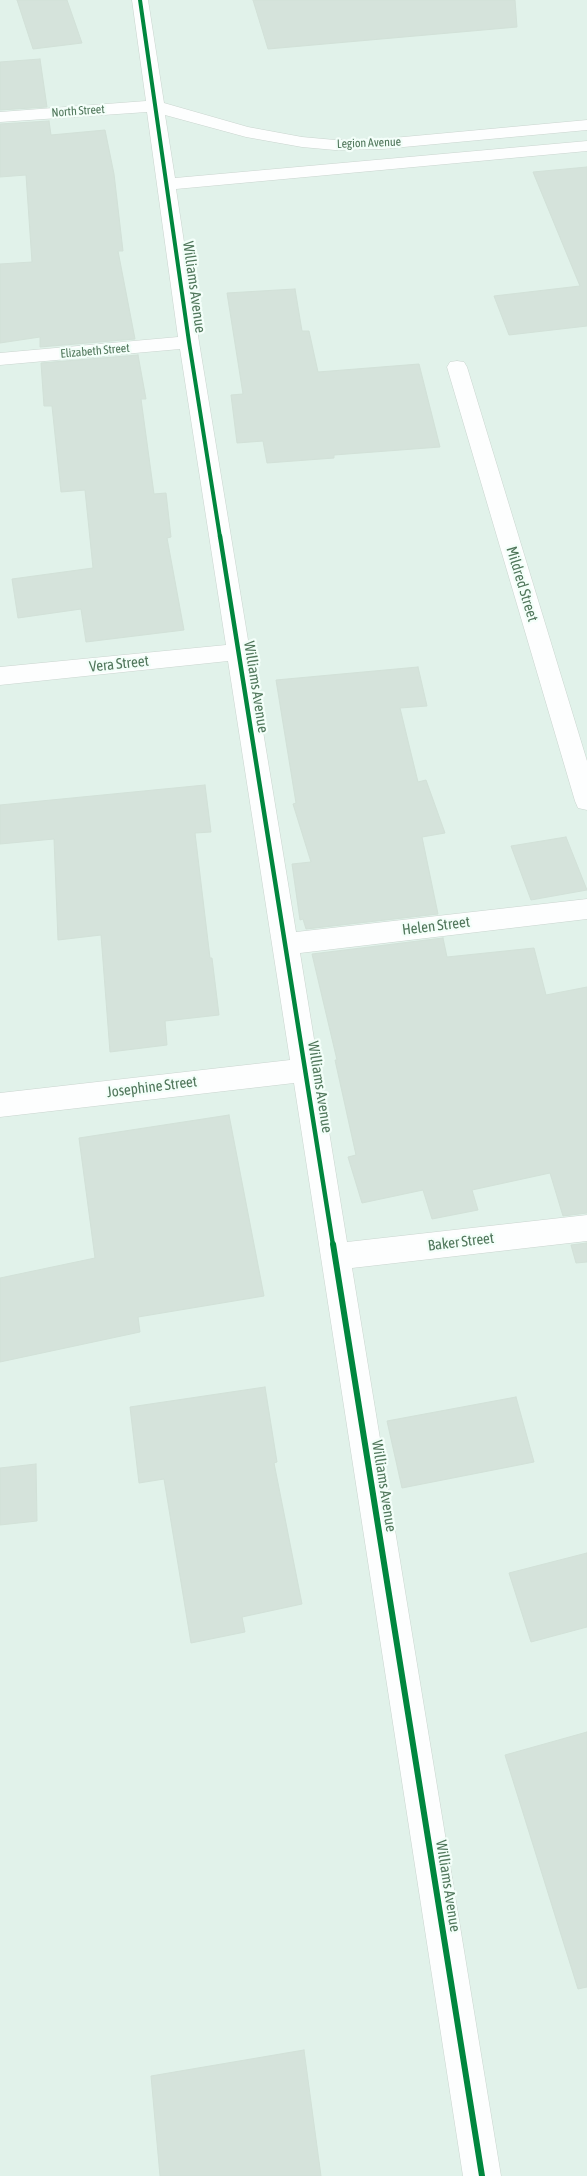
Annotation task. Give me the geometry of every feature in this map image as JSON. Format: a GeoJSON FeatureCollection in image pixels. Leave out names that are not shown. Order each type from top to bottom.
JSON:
{"type":"FeatureCollection","features":[{"type":"Feature","properties":{"kind":"street","name":"Williams Avenue"},"geometry":{"type":"LineString","coordinates":[[140,0],[238,652],[482,2176]]}},
{"type":"Feature","properties":{"kind":"street","name":"North Street"},"geometry":{"type":"LineString","coordinates":[[0,117],[155,106]]}},
{"type":"Feature","properties":{"kind":"street","name":"Legion Avenue"},"geometry":{"type":"LineString","coordinates":[[155,106],[246,132],[302,142],[335,145],[404,142],[587,125]]}},
{"type":"Feature","properties":{"kind":"street"},"geometry":{"type":"LineString","coordinates":[[404,142],[410,162]]}},
{"type":"Feature","properties":{"kind":"street","name":"Legion Avenue"},"geometry":{"type":"LineString","coordinates":[[167,184],[587,146]]}},
{"type":"Feature","properties":{"kind":"street","name":"Elizabeth Street"},"geometry":{"type":"LineString","coordinates":[[0,360],[190,342]]}},
{"type":"Feature","properties":{"kind":"street","name":"Mildred Street"},"geometry":{"type":"LineString","coordinates":[[456,367],[587,801]]}},
{"type":"Feature","properties":{"kind":"street","name":"Vera Street"},"geometry":{"type":"LineString","coordinates":[[0,676],[238,652]]}},
{"type":"Feature","properties":{"kind":"street","name":"Helen Street"},"geometry":{"type":"LineString","coordinates":[[284,944],[587,909]]}},
{"type":"Feature","properties":{"kind":"street","name":"Josephine Street"},"geometry":{"type":"LineString","coordinates":[[0,1105],[305,1070]]}},
{"type":"Feature","properties":{"kind":"street","name":"Baker Street"},"geometry":{"type":"LineString","coordinates":[[334,1257],[587,1228]]}},
{"type":"Feature","properties":{"kind":"shaded area"},"geometry":{"type":"Polygon","coordinates":[[[0,0],[587,0],[587,2176],[0,2176],[0,0]]]}},
{"type":"Feature","properties":{"kind":"building"},"geometry":{"type":"Polygon","coordinates":[[[17,0],[67,0],[82,43],[33,49],[17,0]]]}},
{"type":"Feature","properties":{"kind":"building"},"geometry":{"type":"Polygon","coordinates":[[[253,0],[515,0],[517,27],[268,49],[253,0]]]}},
{"type":"Feature","properties":{"kind":"building"},"geometry":{"type":"Polygon","coordinates":[[[40,59],[47,107],[0,110],[0,62],[40,59]]]}},
{"type":"Feature","properties":{"kind":"building"},"geometry":{"type":"Polygon","coordinates":[[[49,121],[51,135],[105,130],[114,174],[123,251],[118,251],[135,339],[40,347],[40,337],[0,343],[0,264],[32,262],[26,175],[0,177],[0,124],[49,121]]]}},
{"type":"Feature","properties":{"kind":"building"},"geometry":{"type":"Polygon","coordinates":[[[587,167],[587,326],[509,335],[494,296],[580,286],[533,172],[587,167]]]}},
{"type":"Feature","properties":{"kind":"building"},"geometry":{"type":"Polygon","coordinates":[[[295,289],[302,331],[309,331],[318,372],[419,364],[440,447],[334,455],[334,458],[267,463],[263,441],[237,443],[231,395],[243,394],[227,293],[295,289]]]}},
{"type":"Feature","properties":{"kind":"building"},"geometry":{"type":"Polygon","coordinates":[[[138,355],[146,399],[141,399],[154,494],[166,493],[171,537],[167,538],[184,630],[86,642],[81,609],[18,618],[12,579],[93,568],[85,490],[61,492],[52,406],[44,406],[41,363],[138,355]]]}},
{"type":"Feature","properties":{"kind":"building"},"geometry":{"type":"Polygon","coordinates":[[[418,667],[427,706],[400,708],[418,782],[426,780],[445,833],[422,837],[438,914],[306,929],[303,919],[300,920],[292,864],[311,862],[293,804],[296,803],[276,680],[418,667]]]}},
{"type":"Feature","properties":{"kind":"building"},"geometry":{"type":"Polygon","coordinates":[[[205,785],[211,832],[195,833],[219,1015],[165,1021],[167,1045],[110,1052],[101,935],[58,940],[54,839],[0,844],[0,805],[205,785]]]}},
{"type":"Feature","properties":{"kind":"building"},"geometry":{"type":"Polygon","coordinates":[[[566,837],[587,890],[531,900],[511,846],[566,837]]]}},
{"type":"Feature","properties":{"kind":"building"},"geometry":{"type":"Polygon","coordinates":[[[443,938],[447,957],[534,948],[546,995],[587,987],[587,1213],[563,1216],[550,1173],[472,1190],[478,1210],[432,1219],[423,1190],[362,1203],[348,1157],[356,1155],[335,1060],[337,1060],[312,954],[443,938]]]}},
{"type":"Feature","properties":{"kind":"building"},"geometry":{"type":"Polygon","coordinates":[[[229,1115],[264,1296],[138,1317],[140,1332],[0,1362],[0,1278],[95,1258],[79,1138],[229,1115]]]}},
{"type":"Feature","properties":{"kind":"building"},"geometry":{"type":"Polygon","coordinates":[[[587,1243],[587,1262],[576,1263],[571,1245],[587,1243]]]}},
{"type":"Feature","properties":{"kind":"building"},"geometry":{"type":"Polygon","coordinates":[[[265,1387],[277,1462],[274,1463],[302,1604],[242,1617],[245,1632],[191,1643],[164,1479],[139,1483],[130,1407],[265,1387]]]}},
{"type":"Feature","properties":{"kind":"building"},"geometry":{"type":"Polygon","coordinates":[[[516,1397],[534,1462],[402,1488],[387,1421],[516,1397]]]}},
{"type":"Feature","properties":{"kind":"building"},"geometry":{"type":"Polygon","coordinates":[[[36,1464],[37,1521],[0,1525],[0,1468],[36,1464]]]}},
{"type":"Feature","properties":{"kind":"building"},"geometry":{"type":"Polygon","coordinates":[[[587,1553],[587,1627],[531,1642],[509,1573],[587,1553]]]}},
{"type":"Feature","properties":{"kind":"building"},"geometry":{"type":"Polygon","coordinates":[[[587,1732],[587,1987],[578,1989],[505,1755],[587,1732]]]}},
{"type":"Feature","properties":{"kind":"building"},"geometry":{"type":"Polygon","coordinates":[[[304,2050],[321,2176],[160,2176],[151,2076],[304,2050]]]}},
{"type":"Feature","properties":{"kind":"cycle path"},"geometry":{"type":"LineString","coordinates":[[140,0],[189,342],[482,2176]]}}]}
